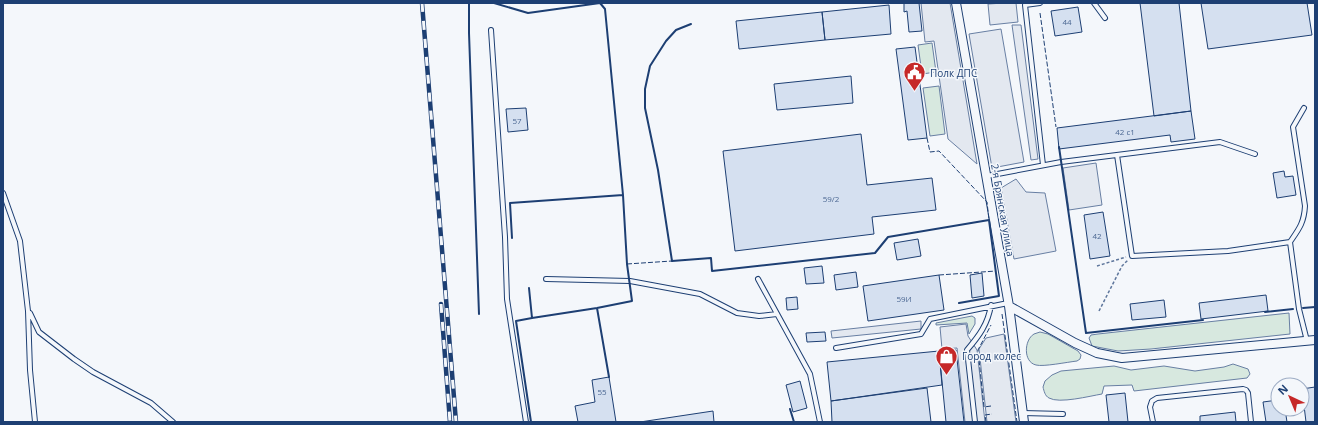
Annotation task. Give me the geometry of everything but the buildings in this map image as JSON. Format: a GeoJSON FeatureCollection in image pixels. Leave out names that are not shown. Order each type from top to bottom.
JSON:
{"type":"FeatureCollection","features":[{"type":"Feature","properties":{"kind":"street","name":"2-я Брянская улица"},"geometry":{"type":"LineString","coordinates":[[956,3],[1009,304],[1024,422]]}},
{"type":"Feature","properties":{"kind":"street"},"geometry":{"type":"LineString","coordinates":[[1009,304],[1075,343],[1097,353],[1122,358],[1311,341]]}},
{"type":"Feature","properties":{"kind":"lane"},"geometry":{"type":"LineString","coordinates":[[1040,3],[1025,5],[1043,165]]}},
{"type":"Feature","properties":{"kind":"lane"},"geometry":{"type":"LineString","coordinates":[[1094,3],[1105,18]]}},
{"type":"Feature","properties":{"kind":"lane"},"geometry":{"type":"LineString","coordinates":[[491,30],[505,237],[507,299],[526,422]]}},
{"type":"Feature","properties":{"kind":"lane"},"geometry":{"type":"LineString","coordinates":[[1304,108],[1293,126],[1305,206],[1304,218],[1290,242],[1299,309],[1311,341]]}},
{"type":"Feature","properties":{"kind":"lane"},"geometry":{"type":"LineString","coordinates":[[987,176],[1061,162],[1220,142],[1255,154]]}},
{"type":"Feature","properties":{"kind":"lane"},"geometry":{"type":"LineString","coordinates":[[1116,155],[1132,256],[1228,251],[1290,242]]}},
{"type":"Feature","properties":{"kind":"lane"},"geometry":{"type":"LineString","coordinates":[[3,193],[20,241],[28,311],[30,370],[35,422]]}},
{"type":"Feature","properties":{"kind":"lane"},"geometry":{"type":"LineString","coordinates":[[546,279],[630,281],[700,294],[737,313],[759,316],[777,314]]}},
{"type":"Feature","properties":{"kind":"lane"},"geometry":{"type":"LineString","coordinates":[[758,279],[810,374],[820,422]]}},
{"type":"Feature","properties":{"kind":"lane"},"geometry":{"type":"LineString","coordinates":[[836,348],[921,334],[930,319],[991,306],[1009,304]]}},
{"type":"Feature","properties":{"kind":"lane"},"geometry":{"type":"LineString","coordinates":[[975,422],[968,350],[984,329],[991,306]]}},
{"type":"Feature","properties":{"kind":"lane"},"geometry":{"type":"LineString","coordinates":[[28,311],[39,332],[68,355],[93,372],[151,403],[173,422]]}},
{"type":"Feature","properties":{"kind":"lane"},"geometry":{"type":"LineString","coordinates":[[1153,422],[1150,407],[1152,401],[1157,398],[1243,389],[1248,393],[1251,422]]}},
{"type":"Feature","properties":{"kind":"lane"},"geometry":{"type":"LineString","coordinates":[[1023,412],[1063,414]]}},
{"type":"Feature","properties":{"kind":"path"},"geometry":{"type":"LineString","coordinates":[[1097,266],[1132,256]]}},
{"type":"Feature","properties":{"kind":"path"},"geometry":{"type":"LineString","coordinates":[[1099,310],[1122,266],[1132,256]]}},
{"type":"Feature","properties":{"kind":"shaded area"},"geometry":{"type":"Polygon","coordinates":[[[921,3],[950,3],[977,164],[948,139],[934,41],[925,42],[921,3]]]}},
{"type":"Feature","properties":{"kind":"shaded area"},"geometry":{"type":"Polygon","coordinates":[[[1016,3],[1018,22],[990,25],[988,4],[1016,3]]]}},
{"type":"Feature","properties":{"kind":"shaded area"},"geometry":{"type":"Polygon","coordinates":[[[1012,25],[1021,25],[1038,159],[1031,160],[1012,25]]]}},
{"type":"Feature","properties":{"kind":"shaded area"},"geometry":{"type":"Polygon","coordinates":[[[1001,29],[1024,162],[992,168],[969,34],[1001,29]]]}},
{"type":"Feature","properties":{"kind":"shaded area"},"geometry":{"type":"Polygon","coordinates":[[[932,43],[936,72],[922,74],[918,45],[932,43]]]}},
{"type":"Feature","properties":{"kind":"shaded area"},"geometry":{"type":"Polygon","coordinates":[[[939,86],[945,134],[930,136],[923,88],[939,86]]]}},
{"type":"Feature","properties":{"kind":"shaded area"},"geometry":{"type":"Polygon","coordinates":[[[1096,163],[1102,205],[1069,210],[1063,168],[1096,163]]]}},
{"type":"Feature","properties":{"kind":"shaded area"},"geometry":{"type":"Polygon","coordinates":[[[1016,179],[1026,192],[1045,193],[1056,251],[1014,259],[1001,188],[1016,179]]]}},
{"type":"Feature","properties":{"kind":"shaded area"},"geometry":{"type":"Polygon","coordinates":[[[1289,313],[1290,334],[1151,349],[1118,351],[1092,346],[1089,338],[1091,335],[1098,334],[1289,313]]]}},
{"type":"Feature","properties":{"kind":"shaded area"},"geometry":{"type":"Polygon","coordinates":[[[972,316],[975,318],[975,324],[969,334],[967,323],[936,325],[936,323],[972,316]]]}},
{"type":"Feature","properties":{"kind":"shaded area"},"geometry":{"type":"Polygon","coordinates":[[[921,321],[921,329],[832,338],[831,331],[921,321]]]}},
{"type":"Feature","properties":{"kind":"shaded area"},"geometry":{"type":"Polygon","coordinates":[[[966,324],[968,336],[977,350],[985,422],[965,422],[957,348],[942,349],[940,327],[966,324]]]}},
{"type":"Feature","properties":{"kind":"shaded area"},"geometry":{"type":"Polygon","coordinates":[[[1040,332],[1048,334],[1078,351],[1081,355],[1080,359],[1077,361],[1044,365],[1036,365],[1032,363],[1029,360],[1026,351],[1028,341],[1034,334],[1040,332]]]}},
{"type":"Feature","properties":{"kind":"shaded area"},"geometry":{"type":"Polygon","coordinates":[[[1004,334],[1016,422],[987,422],[979,349],[986,338],[1004,334]]]}},
{"type":"Feature","properties":{"kind":"shaded area"},"geometry":{"type":"Polygon","coordinates":[[[1233,364],[1248,369],[1250,374],[1247,378],[1134,391],[1132,385],[1104,386],[1102,394],[1067,400],[1054,400],[1049,398],[1043,387],[1045,381],[1052,375],[1061,371],[1114,366],[1131,370],[1164,366],[1195,371],[1224,367],[1233,364]]]}},
{"type":"Feature","properties":{"kind":"railway"},"geometry":{"type":"LineString","coordinates":[[422,3],[456,422]]}},
{"type":"Feature","properties":{"kind":"railway"},"geometry":{"type":"LineString","coordinates":[[441,304],[450,422]]}},
{"type":"Feature","properties":{"kind":"fence"},"geometry":{"type":"LineString","coordinates":[[1040,13],[1056,127]]}},
{"type":"Feature","properties":{"kind":"fence"},"geometry":{"type":"LineString","coordinates":[[927,138],[930,152],[939,151],[987,202],[989,220]]}},
{"type":"Feature","properties":{"kind":"fence"},"geometry":{"type":"LineString","coordinates":[[627,264],[672,261]]}},
{"type":"Feature","properties":{"kind":"fence"},"geometry":{"type":"LineString","coordinates":[[939,275],[996,271]]}},
{"type":"Feature","properties":{"kind":"fence"},"geometry":{"type":"LineString","coordinates":[[1002,314],[1017,422]]}},
{"type":"Feature","properties":{"kind":"fence"},"geometry":{"type":"LineString","coordinates":[[991,325],[978,350],[984,407],[991,406]]}},
{"type":"Feature","properties":{"kind":"fence"},"geometry":{"type":"LineString","coordinates":[[986,422],[985,415],[992,414]]}},
{"type":"Feature","properties":{"kind":"wall"},"geometry":{"type":"LineString","coordinates":[[469,3],[479,314]]}},
{"type":"Feature","properties":{"kind":"wall"},"geometry":{"type":"LineString","coordinates":[[494,3],[528,13],[600,3],[605,9],[623,195]]}},
{"type":"Feature","properties":{"kind":"wall"},"geometry":{"type":"LineString","coordinates":[[691,24],[676,30],[666,41],[650,66],[645,89],[645,108],[658,170],[672,261],[711,258],[712,271],[875,253],[888,237],[989,220],[999,296],[959,303]]}},
{"type":"Feature","properties":{"kind":"wall"},"geometry":{"type":"LineString","coordinates":[[1059,147],[1086,333],[1203,320]]}},
{"type":"Feature","properties":{"kind":"wall"},"geometry":{"type":"LineString","coordinates":[[512,238],[510,203],[623,195],[627,264],[632,301],[532,318],[529,288]]}},
{"type":"Feature","properties":{"kind":"wall"},"geometry":{"type":"LineString","coordinates":[[1303,308],[1315,307]]}},
{"type":"Feature","properties":{"kind":"wall"},"geometry":{"type":"LineString","coordinates":[[597,308],[609,377]]}},
{"type":"Feature","properties":{"kind":"wall"},"geometry":{"type":"LineString","coordinates":[[1265,312],[1293,309]]}},
{"type":"Feature","properties":{"kind":"wall"},"geometry":{"type":"LineString","coordinates":[[531,422],[516,321],[532,318]]}},
{"type":"Feature","properties":{"kind":"wall"},"geometry":{"type":"LineString","coordinates":[[790,409],[794,422]]}},
{"type":"Feature","properties":{"kind":"place","name":"Полк ДПС"},"geometry":{"type":"Point","coordinates":[915,92]}},
{"type":"Feature","properties":{"kind":"place","name":"Город колес"},"geometry":{"type":"Point","coordinates":[946,376]}}]}
